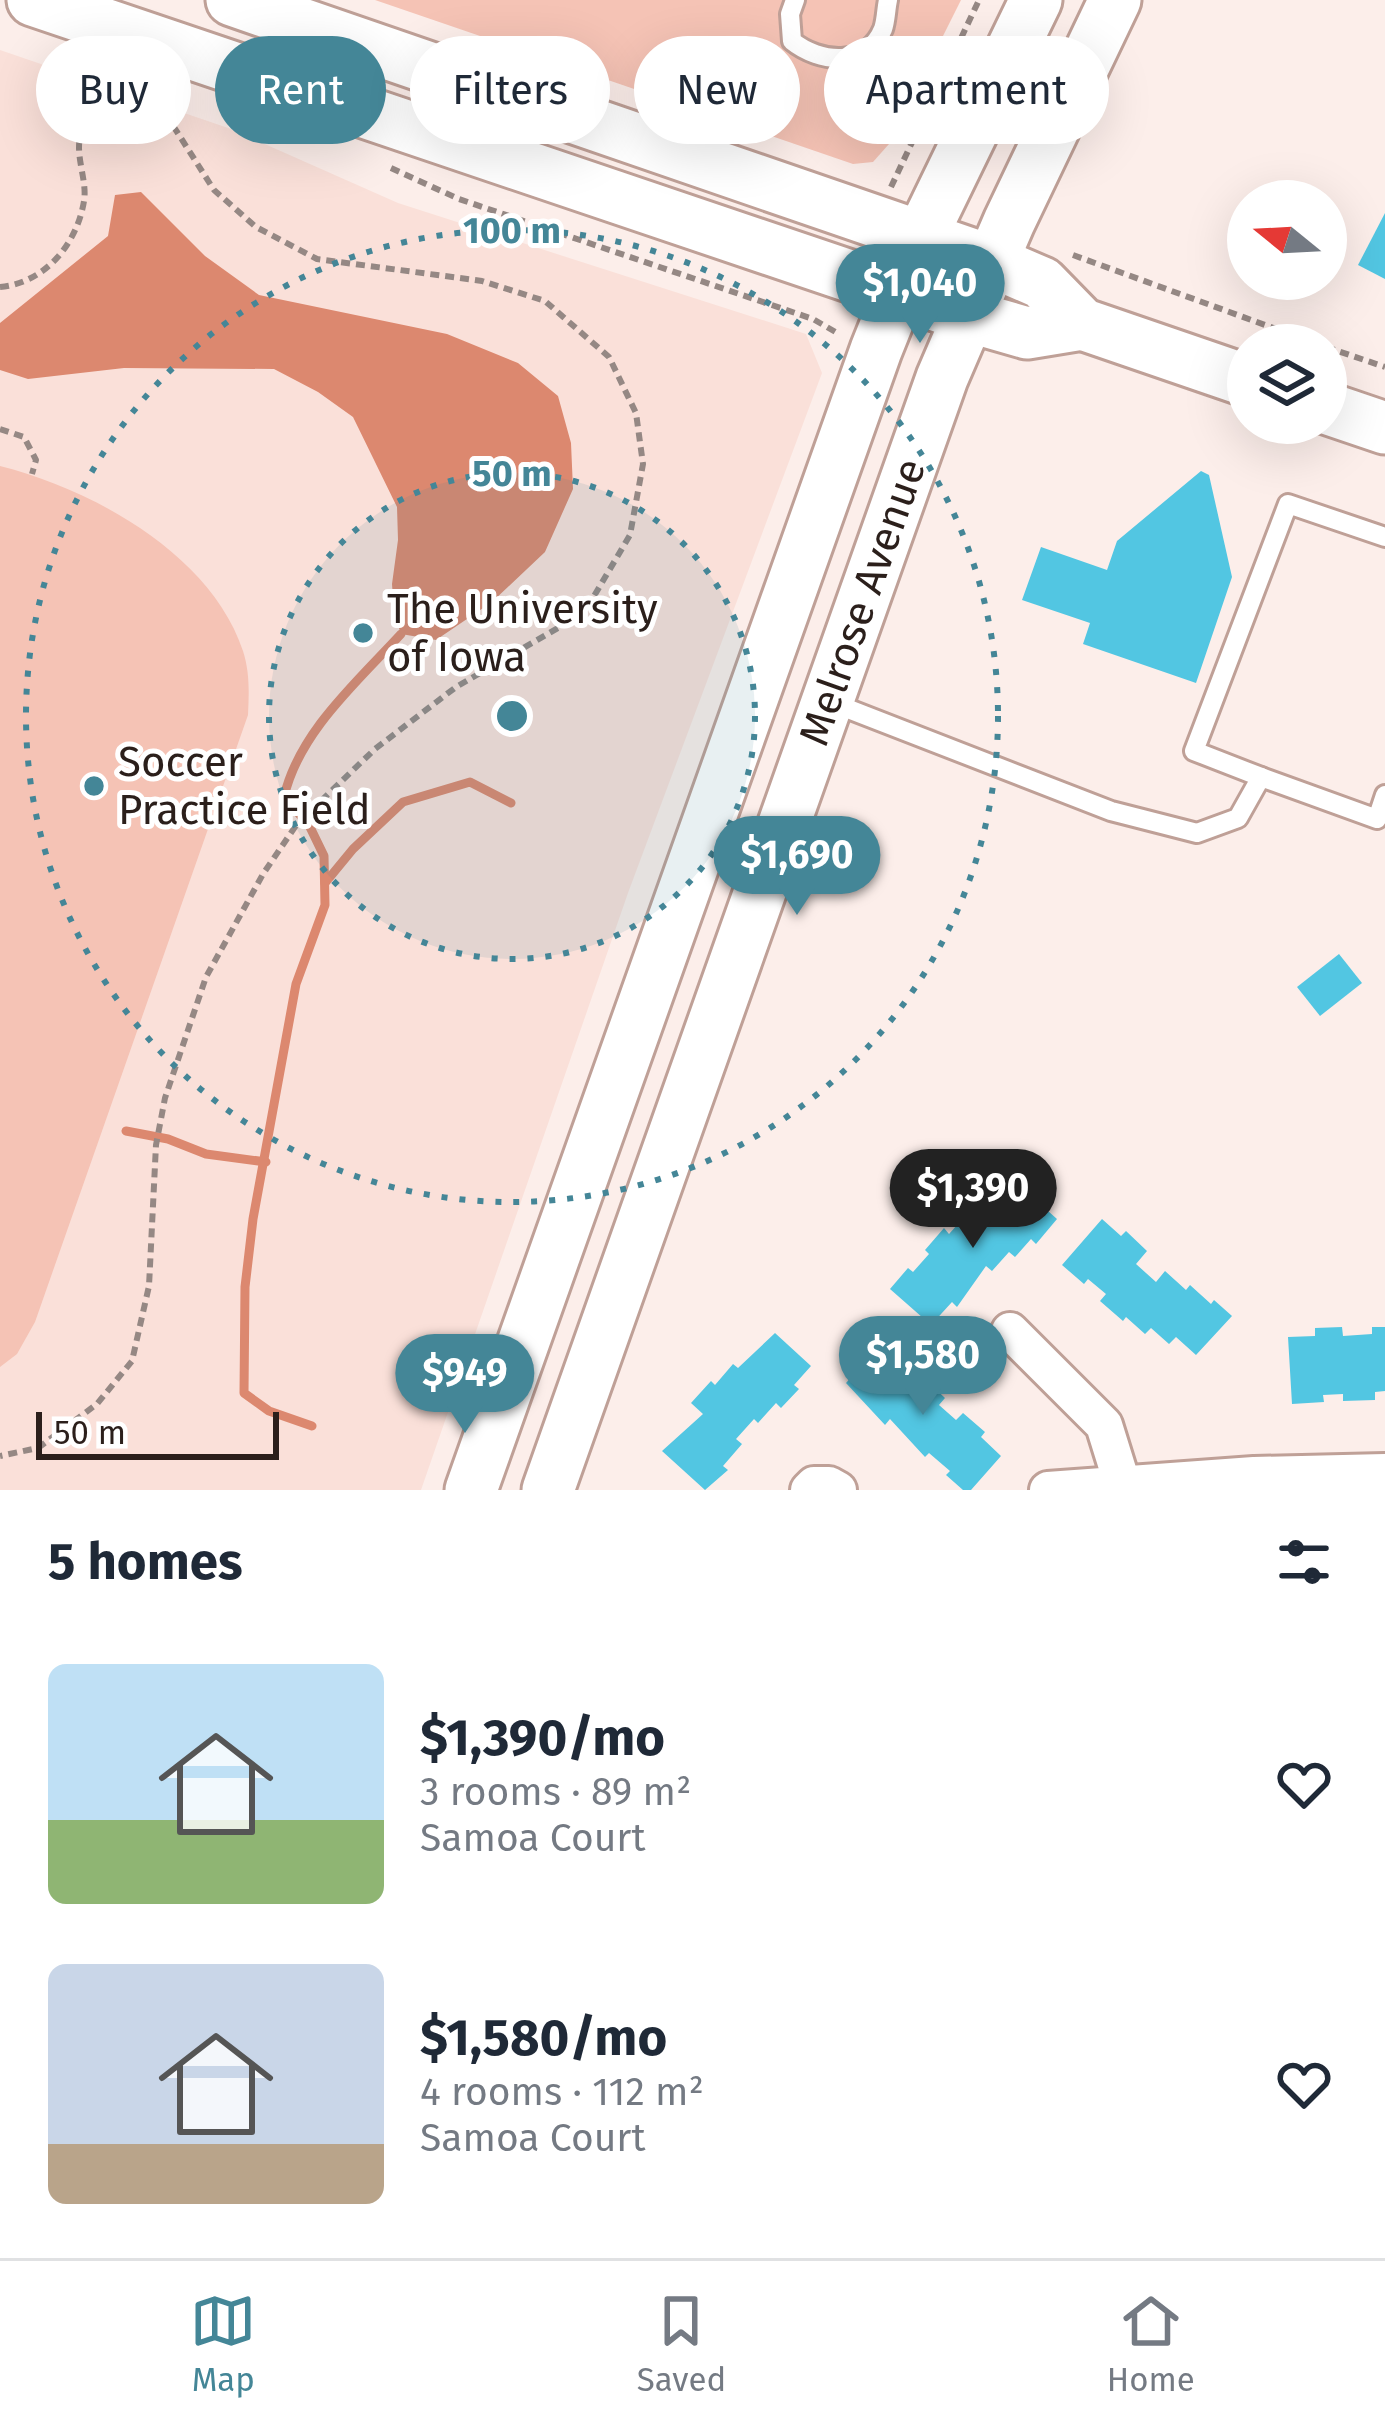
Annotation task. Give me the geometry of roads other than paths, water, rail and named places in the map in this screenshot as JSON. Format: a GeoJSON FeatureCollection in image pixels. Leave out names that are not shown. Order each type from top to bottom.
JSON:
{"type":"FeatureCollection","features":[{"type":"Feature","properties":{"kind":"main road"},"geometry":{"type":"LineString","coordinates":[[33,0],[968,316],[1027,333],[1082,324]]}},
{"type":"Feature","properties":{"kind":"main road"},"geometry":{"type":"LineString","coordinates":[[232,0],[922,235],[1042,283],[1082,324],[1227,374]]}},
{"type":"Feature","properties":{"kind":"main road","name":"Melrose Avenue"},"geometry":{"type":"LineString","coordinates":[[471,1490],[898,293],[1036,0]]}},
{"type":"Feature","properties":{"kind":"main road","name":"Melrose Avenue"},"geometry":{"type":"LineString","coordinates":[[548,1490],[901,491],[991,261],[1114,0]]}},
{"type":"Feature","properties":{"kind":"main road"},"geometry":{"type":"LineString","coordinates":[[1347,415],[1385,428]]}},
{"type":"Feature","properties":{"kind":"main road"},"geometry":{"type":"LineString","coordinates":[[501,1490],[511,1429],[508,1385]]}},
{"type":"Feature","properties":{"kind":"street"},"geometry":{"type":"LineString","coordinates":[[1010,1330],[1104,1425],[1122,1483]]}},
{"type":"Feature","properties":{"kind":"street"},"geometry":{"type":"LineString","coordinates":[[1048,1490],[1122,1483],[1385,1476],[1382,1490]]}},
{"type":"Feature","properties":{"kind":"street"},"geometry":{"type":"LineString","coordinates":[[809,1490],[829,1484],[838,1490]]}},
{"type":"Feature","properties":{"kind":"lane"},"geometry":{"type":"LineString","coordinates":[[795,0],[790,14],[792,40],[805,52],[825,58],[851,57],[871,49],[884,28],[888,0]]}},
{"type":"Feature","properties":{"kind":"lane"},"geometry":{"type":"LineString","coordinates":[[1385,537],[1288,504],[1193,751],[1377,819],[1385,795]]}},
{"type":"Feature","properties":{"kind":"lane"},"geometry":{"type":"LineString","coordinates":[[828,701],[1111,812],[1197,833],[1238,818],[1261,777]]}},
{"type":"Feature","properties":{"kind":"waterway"},"geometry":{"type":"LineString","coordinates":[[312,1426],[269,1411],[244,1393],[245,1287],[253,1219],[296,984],[325,905],[324,856],[309,825],[284,797],[316,730],[401,634]]}},
{"type":"Feature","properties":{"kind":"waterway"},"geometry":{"type":"LineString","coordinates":[[325,883],[403,802],[470,782],[511,803]]}},
{"type":"Feature","properties":{"kind":"waterway"},"geometry":{"type":"LineString","coordinates":[[126,1131],[168,1139],[206,1154],[266,1162]]}},
{"type":"Feature","properties":{"kind":"place","name":"The University of Iowa"},"geometry":{"type":"Point","coordinates":[363,633]}},
{"type":"Feature","properties":{"kind":"place","name":"Soccer Practice Field"},"geometry":{"type":"Point","coordinates":[94,786]}}]}
